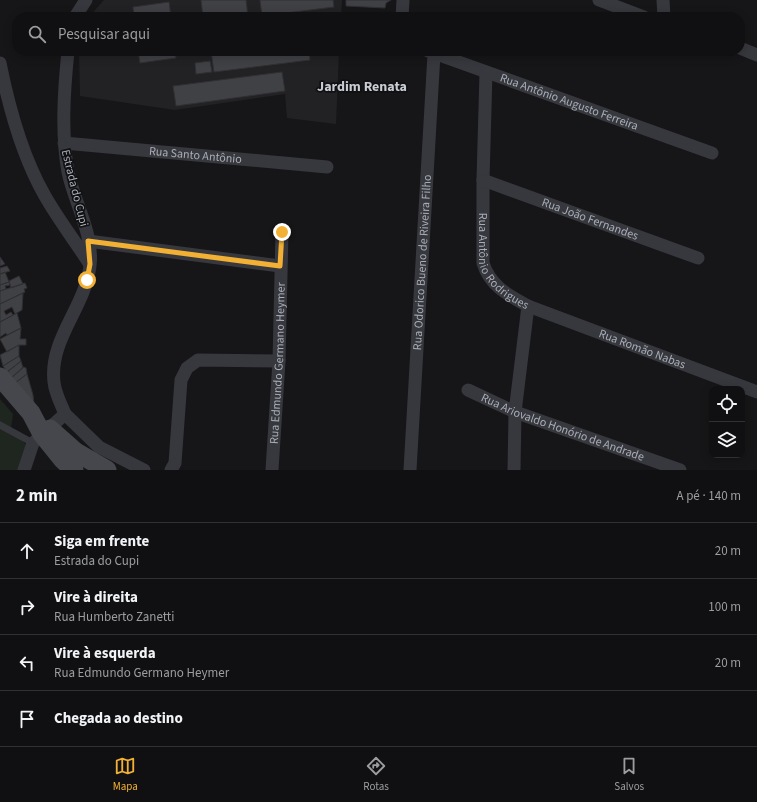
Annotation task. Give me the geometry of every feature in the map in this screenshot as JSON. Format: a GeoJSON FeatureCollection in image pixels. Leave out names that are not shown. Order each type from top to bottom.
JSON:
{"type":"FeatureCollection","features":[{"type":"Feature","properties":{"kind":"main road"},"geometry":{"type":"LineString","coordinates":[[0,377],[31,413],[41,435],[74,470]]}},
{"type":"Feature","properties":{"kind":"main road"},"geometry":{"type":"LineString","coordinates":[[41,435],[76,452],[107,470]]}},
{"type":"Feature","properties":{"kind":"street"},"geometry":{"type":"LineString","coordinates":[[78,12],[86,0]]}},
{"type":"Feature","properties":{"kind":"street"},"geometry":{"type":"LineString","coordinates":[[402,12],[403,0]]}},
{"type":"Feature","properties":{"kind":"street"},"geometry":{"type":"LineString","coordinates":[[600,0],[631,12]]}},
{"type":"Feature","properties":{"kind":"street"},"geometry":{"type":"LineString","coordinates":[[662,0],[663,12]]}},
{"type":"Feature","properties":{"kind":"street","name":"Estrada do Cupi"},"geometry":{"type":"LineString","coordinates":[[65,414],[54,384],[54,366],[58,346],[83,295],[90,264],[88,241],[69,173],[64,144],[67,56]]}},
{"type":"Feature","properties":{"kind":"street","name":"Rua Odorico Bueno de Riveira Filho"},"geometry":{"type":"LineString","coordinates":[[410,470],[430,56]]}},
{"type":"Feature","properties":{"kind":"street","name":"Rua Antônio Augusto Ferreira"},"geometry":{"type":"LineString","coordinates":[[439,56],[712,153]]}},
{"type":"Feature","properties":{"kind":"street"},"geometry":{"type":"LineString","coordinates":[[0,63],[17,128],[29,163],[45,196],[90,264]]}},
{"type":"Feature","properties":{"kind":"street","name":"Rua Antônio Rodrigues"},"geometry":{"type":"LineString","coordinates":[[486,72],[483,180],[483,263],[486,271],[494,283],[504,294],[528,306],[516,412],[514,470]]}},
{"type":"Feature","properties":{"kind":"street","name":"Rua Santo Antônio"},"geometry":{"type":"LineString","coordinates":[[64,144],[327,167]]}},
{"type":"Feature","properties":{"kind":"street","name":"Rua João Fernandes"},"geometry":{"type":"LineString","coordinates":[[483,180],[698,258]]}},
{"type":"Feature","properties":{"kind":"street","name":"Rua Edmundo Germano Heymer"},"geometry":{"type":"LineString","coordinates":[[272,470],[279,361],[280,266],[282,232]]}},
{"type":"Feature","properties":{"kind":"street"},"geometry":{"type":"LineString","coordinates":[[88,241],[280,266]]}},
{"type":"Feature","properties":{"kind":"street","name":"Rua Romão Nabas"},"geometry":{"type":"LineString","coordinates":[[528,306],[757,392]]}},
{"type":"Feature","properties":{"kind":"street"},"geometry":{"type":"LineString","coordinates":[[171,470],[175,463],[181,380],[186,368],[198,360],[279,361]]}},
{"type":"Feature","properties":{"kind":"street","name":"Rua Ariovaldo Honório de Andrade"},"geometry":{"type":"LineString","coordinates":[[468,390],[516,412],[680,470]]}},
{"type":"Feature","properties":{"kind":"street"},"geometry":{"type":"LineString","coordinates":[[24,470],[41,435],[65,414],[99,447],[144,470]]}},
{"type":"Feature","properties":{"kind":"lane"},"geometry":{"type":"LineString","coordinates":[[0,425],[41,435]]}},
{"type":"Feature","properties":{"kind":"shaded area"},"geometry":{"type":"Polygon","coordinates":[[[104,0],[342,0],[341,12],[93,12],[104,0]]]}},
{"type":"Feature","properties":{"kind":"shaded area"},"geometry":{"type":"Polygon","coordinates":[[[79,56],[339,56],[336,124],[287,118],[285,94],[175,110],[80,96],[79,56]]]}},
{"type":"Feature","properties":{"kind":"shaded area"},"geometry":{"type":"Polygon","coordinates":[[[0,399],[13,414],[11,429],[28,447],[21,470],[0,470],[0,399]]]}},
{"type":"Feature","properties":{"kind":"building"},"geometry":{"type":"Polygon","coordinates":[[[201,0],[246,0],[247,12],[202,12],[201,0]]]}},
{"type":"Feature","properties":{"kind":"building"},"geometry":{"type":"Polygon","coordinates":[[[260,0],[333,0],[334,7],[294,12],[262,12],[260,0]]]}},
{"type":"Feature","properties":{"kind":"building"},"geometry":{"type":"Polygon","coordinates":[[[346,0],[391,0],[386,3],[385,8],[346,6],[346,0]]]}},
{"type":"Feature","properties":{"kind":"building"},"geometry":{"type":"Polygon","coordinates":[[[169,2],[170,12],[134,12],[133,7],[169,2]]]}},
{"type":"Feature","properties":{"kind":"building"},"geometry":{"type":"Polygon","coordinates":[[[139,56],[176,56],[176,58],[140,63],[139,56]]]}},
{"type":"Feature","properties":{"kind":"building"},"geometry":{"type":"Polygon","coordinates":[[[212,56],[310,56],[310,60],[214,72],[212,56]]]}},
{"type":"Feature","properties":{"kind":"building"},"geometry":{"type":"Polygon","coordinates":[[[210,61],[212,72],[196,74],[195,63],[210,61]]]}},
{"type":"Feature","properties":{"kind":"building"},"geometry":{"type":"Polygon","coordinates":[[[282,72],[285,91],[176,106],[173,86],[282,72]]]}},
{"type":"Feature","properties":{"kind":"building"},"geometry":{"type":"Polygon","coordinates":[[[0,257],[5,264],[0,266],[0,257]]]}},
{"type":"Feature","properties":{"kind":"building"},"geometry":{"type":"Polygon","coordinates":[[[7,266],[10,271],[0,274],[0,268],[7,266]]]}},
{"type":"Feature","properties":{"kind":"building"},"geometry":{"type":"Polygon","coordinates":[[[5,272],[9,282],[0,285],[0,274],[5,272]]]}},
{"type":"Feature","properties":{"kind":"building"},"geometry":{"type":"Polygon","coordinates":[[[19,276],[23,284],[11,288],[9,281],[19,276]]]}},
{"type":"Feature","properties":{"kind":"building"},"geometry":{"type":"Polygon","coordinates":[[[9,282],[10,285],[5,286],[6,289],[0,291],[0,285],[9,282]]]}},
{"type":"Feature","properties":{"kind":"building"},"geometry":{"type":"Polygon","coordinates":[[[25,283],[27,288],[24,289],[25,292],[0,304],[0,291],[25,283]]]}},
{"type":"Feature","properties":{"kind":"building"},"geometry":{"type":"Polygon","coordinates":[[[23,293],[22,310],[15,314],[12,307],[4,311],[6,315],[11,312],[13,315],[0,322],[0,304],[23,293]]]}},
{"type":"Feature","properties":{"kind":"building"},"geometry":{"type":"Polygon","coordinates":[[[17,313],[21,328],[7,335],[6,333],[0,337],[0,322],[17,313]]]}},
{"type":"Feature","properties":{"kind":"building"},"geometry":{"type":"Polygon","coordinates":[[[21,328],[20,339],[26,339],[26,345],[19,345],[7,352],[0,339],[21,328]]]}},
{"type":"Feature","properties":{"kind":"building"},"geometry":{"type":"Polygon","coordinates":[[[19,345],[19,356],[3,366],[0,355],[19,345]]]}},
{"type":"Feature","properties":{"kind":"building"},"geometry":{"type":"Polygon","coordinates":[[[19,356],[21,361],[7,372],[3,366],[19,356]]]}},
{"type":"Feature","properties":{"kind":"building"},"geometry":{"type":"Polygon","coordinates":[[[21,361],[23,368],[10,379],[6,373],[21,361]]]}},
{"type":"Feature","properties":{"kind":"building"},"geometry":{"type":"Polygon","coordinates":[[[23,367],[26,368],[27,374],[15,383],[11,378],[23,367]]]}},
{"type":"Feature","properties":{"kind":"building"},"geometry":{"type":"Polygon","coordinates":[[[27,374],[33,395],[34,404],[15,383],[27,374]]]}},
{"type":"Feature","properties":{"kind":"district","name":"Jardim Renata"},"geometry":{"type":"Point","coordinates":[362,86]}},
{"type":"Feature","properties":{"kind":"route"},"geometry":{"type":"LineString","coordinates":[[87,280],[90,264],[88,241],[280,266],[282,232]]}}]}
